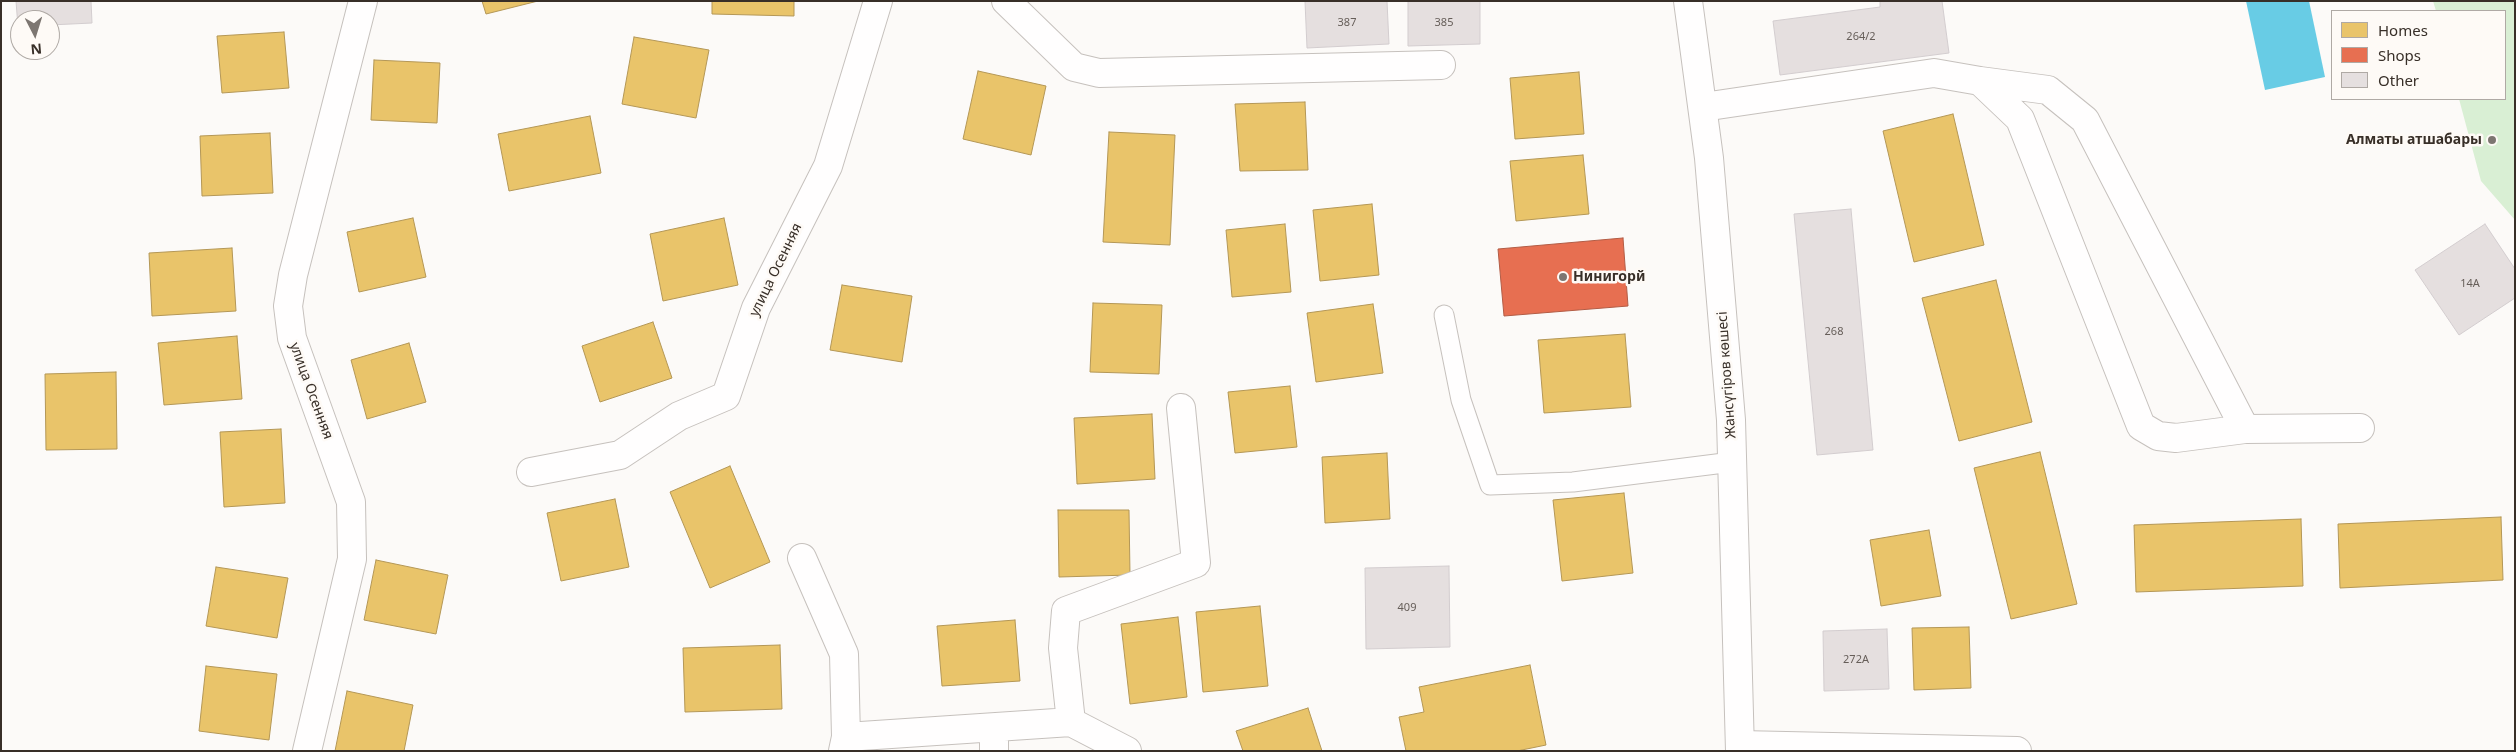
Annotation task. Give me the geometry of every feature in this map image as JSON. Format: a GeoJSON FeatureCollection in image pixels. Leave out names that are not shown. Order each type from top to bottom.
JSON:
{"type":"FeatureCollection","features":[{"type":"Feature","properties":{"kind":"street","name":"улица Осенняя"},"geometry":{"type":"LineString","coordinates":[[307,751],[352,559],[350,502],[292,338],[288,306],[293,274],[362,1]]}},
{"type":"Feature","properties":{"kind":"street","name":"улица Осенняя"},"geometry":{"type":"LineString","coordinates":[[531,472],[620,455],[679,416],[726,396],[756,308],[828,166],[878,1]]}},
{"type":"Feature","properties":{"kind":"street"},"geometry":{"type":"LineString","coordinates":[[1006,1],[1074,66],[1099,73],[1441,65]]}},
{"type":"Feature","properties":{"kind":"street","name":"Жансүгіров көшесі"},"geometry":{"type":"LineString","coordinates":[[1688,1],[1704,107],[1731,420],[1740,748]]}},
{"type":"Feature","properties":{"kind":"street"},"geometry":{"type":"LineString","coordinates":[[1704,107],[1934,73],[2048,90],[2085,120],[2245,429]]}},
{"type":"Feature","properties":{"kind":"street"},"geometry":{"type":"LineString","coordinates":[[1980,81],[2020,118],[2141,426],[2158,436],[2176,438],[2245,429],[2360,428]]}},
{"type":"Feature","properties":{"kind":"street"},"geometry":{"type":"LineString","coordinates":[[1071,722],[1063,648],[1066,611],[1196,563],[1181,408]]}},
{"type":"Feature","properties":{"kind":"street"},"geometry":{"type":"LineString","coordinates":[[802,558],[844,654],[844,744],[994,739],[1071,722],[1127,751]]}},
{"type":"Feature","properties":{"kind":"street"},"geometry":{"type":"LineString","coordinates":[[1740,748],[2017,751]]}},
{"type":"Feature","properties":{"kind":"lane"},"geometry":{"type":"LineString","coordinates":[[1444,315],[1461,400],[1490,485],[1573,482],[1732,462]]}},
{"type":"Feature","properties":{"kind":"green space","name":"Алматы атшабары"},"geometry":{"type":"Polygon","coordinates":[[[2433,1],[2515,1],[2515,220],[2481,181],[2459,100],[2506,100],[2506,10],[2436,10],[2433,1]]]}},
{"type":"Feature","properties":{"kind":"water"},"geometry":{"type":"Polygon","coordinates":[[[2246,1],[2309,1],[2325,77],[2265,90],[2246,1]]]}},
{"type":"Feature","properties":{"kind":"building: Homes"},"geometry":{"type":"Polygon","coordinates":[[[482,1],[538,1],[486,14],[482,1]]]}},
{"type":"Feature","properties":{"kind":"building: Homes"},"geometry":{"type":"Polygon","coordinates":[[[712,1],[794,1],[794,16],[712,14],[712,1]]]}},
{"type":"Feature","properties":{"kind":"building: Homes"},"geometry":{"type":"Polygon","coordinates":[[[284,32],[289,88],[222,93],[217,36],[284,32]]]}},
{"type":"Feature","properties":{"kind":"building: Homes"},"geometry":{"type":"Polygon","coordinates":[[[634,37],[709,50],[696,118],[622,104],[634,37]]]}},
{"type":"Feature","properties":{"kind":"building: Homes"},"geometry":{"type":"Polygon","coordinates":[[[374,60],[440,63],[437,123],[371,120],[374,60]]]}},
{"type":"Feature","properties":{"kind":"building: Homes"},"geometry":{"type":"Polygon","coordinates":[[[978,71],[1046,86],[1031,155],[963,139],[978,71]]]}},
{"type":"Feature","properties":{"kind":"building: Homes"},"geometry":{"type":"Polygon","coordinates":[[[1579,72],[1584,134],[1515,139],[1510,78],[1579,72]]]}},
{"type":"Feature","properties":{"kind":"building: Homes"},"geometry":{"type":"Polygon","coordinates":[[[1305,102],[1308,170],[1240,171],[1235,104],[1305,102]]]}},
{"type":"Feature","properties":{"kind":"building: Homes"},"geometry":{"type":"Polygon","coordinates":[[[1953,114],[1984,245],[1914,262],[1883,131],[1953,114]]]}},
{"type":"Feature","properties":{"kind":"building: Homes"},"geometry":{"type":"Polygon","coordinates":[[[590,116],[601,173],[509,191],[498,134],[590,116]]]}},
{"type":"Feature","properties":{"kind":"building: Homes"},"geometry":{"type":"Polygon","coordinates":[[[1109,132],[1175,135],[1170,245],[1103,242],[1109,132]]]}},
{"type":"Feature","properties":{"kind":"building: Homes"},"geometry":{"type":"Polygon","coordinates":[[[270,133],[273,193],[202,196],[200,136],[270,133]]]}},
{"type":"Feature","properties":{"kind":"building: Homes"},"geometry":{"type":"Polygon","coordinates":[[[1583,155],[1589,214],[1516,221],[1510,161],[1583,155]]]}},
{"type":"Feature","properties":{"kind":"building: Homes"},"geometry":{"type":"Polygon","coordinates":[[[1372,204],[1379,275],[1320,281],[1313,210],[1372,204]]]}},
{"type":"Feature","properties":{"kind":"building: Homes"},"geometry":{"type":"Polygon","coordinates":[[[413,218],[426,277],[359,292],[347,232],[413,218]]]}},
{"type":"Feature","properties":{"kind":"building: Homes"},"geometry":{"type":"Polygon","coordinates":[[[724,218],[738,285],[663,301],[650,234],[724,218]]]}},
{"type":"Feature","properties":{"kind":"building: Homes"},"geometry":{"type":"Polygon","coordinates":[[[1285,224],[1291,292],[1232,297],[1226,230],[1285,224]]]}},
{"type":"Feature","properties":{"kind":"building: Homes"},"geometry":{"type":"Polygon","coordinates":[[[232,248],[236,311],[152,316],[149,253],[232,248]]]}},
{"type":"Feature","properties":{"kind":"building: Homes"},"geometry":{"type":"Polygon","coordinates":[[[1996,280],[2032,422],[1959,441],[1922,298],[1996,280]]]}},
{"type":"Feature","properties":{"kind":"building: Homes"},"geometry":{"type":"Polygon","coordinates":[[[842,285],[912,296],[902,362],[830,350],[842,285]]]}},
{"type":"Feature","properties":{"kind":"building: Homes"},"geometry":{"type":"Polygon","coordinates":[[[1093,303],[1162,305],[1159,374],[1090,372],[1093,303]]]}},
{"type":"Feature","properties":{"kind":"building: Homes"},"geometry":{"type":"Polygon","coordinates":[[[1373,304],[1383,373],[1316,382],[1307,313],[1373,304]]]}},
{"type":"Feature","properties":{"kind":"building: Homes"},"geometry":{"type":"Polygon","coordinates":[[[653,322],[672,378],[600,402],[582,346],[653,322]]]}},
{"type":"Feature","properties":{"kind":"building: Homes"},"geometry":{"type":"Polygon","coordinates":[[[1625,334],[1631,407],[1544,413],[1538,340],[1625,334]]]}},
{"type":"Feature","properties":{"kind":"building: Homes"},"geometry":{"type":"Polygon","coordinates":[[[237,336],[242,399],[164,405],[158,343],[237,336]]]}},
{"type":"Feature","properties":{"kind":"building: Homes"},"geometry":{"type":"Polygon","coordinates":[[[409,343],[426,402],[367,419],[351,360],[409,343]]]}},
{"type":"Feature","properties":{"kind":"building: Homes"},"geometry":{"type":"Polygon","coordinates":[[[116,372],[117,449],[46,450],[45,374],[116,372]]]}},
{"type":"Feature","properties":{"kind":"building: Homes"},"geometry":{"type":"Polygon","coordinates":[[[1290,386],[1297,447],[1235,453],[1228,392],[1290,386]]]}},
{"type":"Feature","properties":{"kind":"building: Homes"},"geometry":{"type":"Polygon","coordinates":[[[1152,414],[1155,479],[1077,484],[1074,418],[1152,414]]]}},
{"type":"Feature","properties":{"kind":"building: Homes"},"geometry":{"type":"Polygon","coordinates":[[[281,429],[285,503],[224,507],[220,432],[281,429]]]}},
{"type":"Feature","properties":{"kind":"building: Homes"},"geometry":{"type":"Polygon","coordinates":[[[2040,452],[2077,604],[2011,619],[1974,468],[2040,452]]]}},
{"type":"Feature","properties":{"kind":"building: Homes"},"geometry":{"type":"Polygon","coordinates":[[[1387,453],[1390,519],[1325,523],[1322,457],[1387,453]]]}},
{"type":"Feature","properties":{"kind":"building: Homes"},"geometry":{"type":"Polygon","coordinates":[[[730,466],[770,562],[710,588],[670,492],[730,466]]]}},
{"type":"Feature","properties":{"kind":"building: Homes"},"geometry":{"type":"Polygon","coordinates":[[[1624,493],[1633,573],[1562,581],[1553,500],[1624,493]]]}},
{"type":"Feature","properties":{"kind":"building: Homes"},"geometry":{"type":"Polygon","coordinates":[[[615,499],[629,567],[561,581],[547,513],[615,499]]]}},
{"type":"Feature","properties":{"kind":"building: Homes"},"geometry":{"type":"Polygon","coordinates":[[[1058,510],[1129,510],[1130,575],[1059,577],[1058,510]]]}},
{"type":"Feature","properties":{"kind":"building: Homes"},"geometry":{"type":"Polygon","coordinates":[[[2501,517],[2503,580],[2340,588],[2338,524],[2501,517]]]}},
{"type":"Feature","properties":{"kind":"building: Homes"},"geometry":{"type":"Polygon","coordinates":[[[2301,519],[2303,586],[2136,592],[2134,525],[2301,519]]]}},
{"type":"Feature","properties":{"kind":"building: Homes"},"geometry":{"type":"Polygon","coordinates":[[[1929,530],[1941,596],[1881,606],[1870,540],[1929,530]]]}},
{"type":"Feature","properties":{"kind":"building: Homes"},"geometry":{"type":"Polygon","coordinates":[[[376,560],[448,575],[436,634],[364,620],[376,560]]]}},
{"type":"Feature","properties":{"kind":"building: Homes"},"geometry":{"type":"Polygon","coordinates":[[[216,567],[288,578],[277,638],[206,626],[216,567]]]}},
{"type":"Feature","properties":{"kind":"building: Homes"},"geometry":{"type":"Polygon","coordinates":[[[1260,606],[1268,686],[1203,692],[1196,612],[1260,606]]]}},
{"type":"Feature","properties":{"kind":"building: Homes"},"geometry":{"type":"Polygon","coordinates":[[[1178,617],[1187,697],[1130,704],[1121,624],[1178,617]]]}},
{"type":"Feature","properties":{"kind":"building: Homes"},"geometry":{"type":"Polygon","coordinates":[[[1015,620],[1020,681],[942,686],[937,626],[1015,620]]]}},
{"type":"Feature","properties":{"kind":"building: Homes"},"geometry":{"type":"Polygon","coordinates":[[[1969,627],[1971,688],[1914,690],[1912,628],[1969,627]]]}},
{"type":"Feature","properties":{"kind":"building: Homes"},"geometry":{"type":"Polygon","coordinates":[[[780,645],[782,709],[685,712],[683,648],[780,645]]]}},
{"type":"Feature","properties":{"kind":"building: Homes"},"geometry":{"type":"Polygon","coordinates":[[[1530,665],[1546,745],[1517,751],[1406,751],[1399,717],[1424,712],[1419,687],[1530,665]]]}},
{"type":"Feature","properties":{"kind":"building: Homes"},"geometry":{"type":"Polygon","coordinates":[[[206,666],[277,674],[269,740],[199,731],[206,666]]]}},
{"type":"Feature","properties":{"kind":"building: Homes"},"geometry":{"type":"Polygon","coordinates":[[[347,691],[413,705],[404,751],[335,751],[347,691]]]}},
{"type":"Feature","properties":{"kind":"building: Homes"},"geometry":{"type":"Polygon","coordinates":[[[1308,708],[1322,751],[1243,751],[1236,731],[1308,708]]]}},
{"type":"Feature","properties":{"kind":"building: Shops","name":"Нинигорй"},"geometry":{"type":"Polygon","coordinates":[[[1623,238],[1628,306],[1504,316],[1498,249],[1623,238]]]}},
{"type":"Feature","properties":{"kind":"building: Other"},"geometry":{"type":"Polygon","coordinates":[[[16,1],[91,1],[92,23],[60,25],[60,10],[17,10],[16,1]]]}},
{"type":"Feature","properties":{"kind":"building: Other"},"geometry":{"type":"Polygon","coordinates":[[[1305,1],[1387,1],[1389,44],[1307,48],[1305,1]]]}},
{"type":"Feature","properties":{"kind":"building: Other"},"geometry":{"type":"Polygon","coordinates":[[[1408,1],[1480,1],[1480,44],[1408,46],[1408,1]]]}},
{"type":"Feature","properties":{"kind":"building: Other"},"geometry":{"type":"Polygon","coordinates":[[[1880,1],[1942,1],[1949,53],[1780,75],[1773,21],[1880,7],[1880,1]]]}},
{"type":"Feature","properties":{"kind":"building: Other"},"geometry":{"type":"Polygon","coordinates":[[[1851,209],[1873,450],[1817,455],[1794,214],[1851,209]]]}},
{"type":"Feature","properties":{"kind":"building: Other"},"geometry":{"type":"Polygon","coordinates":[[[2485,224],[2515,269],[2515,298],[2459,335],[2415,270],[2485,224]]]}},
{"type":"Feature","properties":{"kind":"building: Other"},"geometry":{"type":"Polygon","coordinates":[[[1449,566],[1450,647],[1366,649],[1365,568],[1449,566]]]}},
{"type":"Feature","properties":{"kind":"building: Other"},"geometry":{"type":"Polygon","coordinates":[[[1887,629],[1889,689],[1824,691],[1823,631],[1887,629]]]}},
{"type":"Feature","properties":{"kind":"place","name":"Алматы атшабары"},"geometry":{"type":"Point","coordinates":[2492,140]}},
{"type":"Feature","properties":{"kind":"place","name":"Нинигорй"},"geometry":{"type":"Point","coordinates":[1563,277]}}]}
